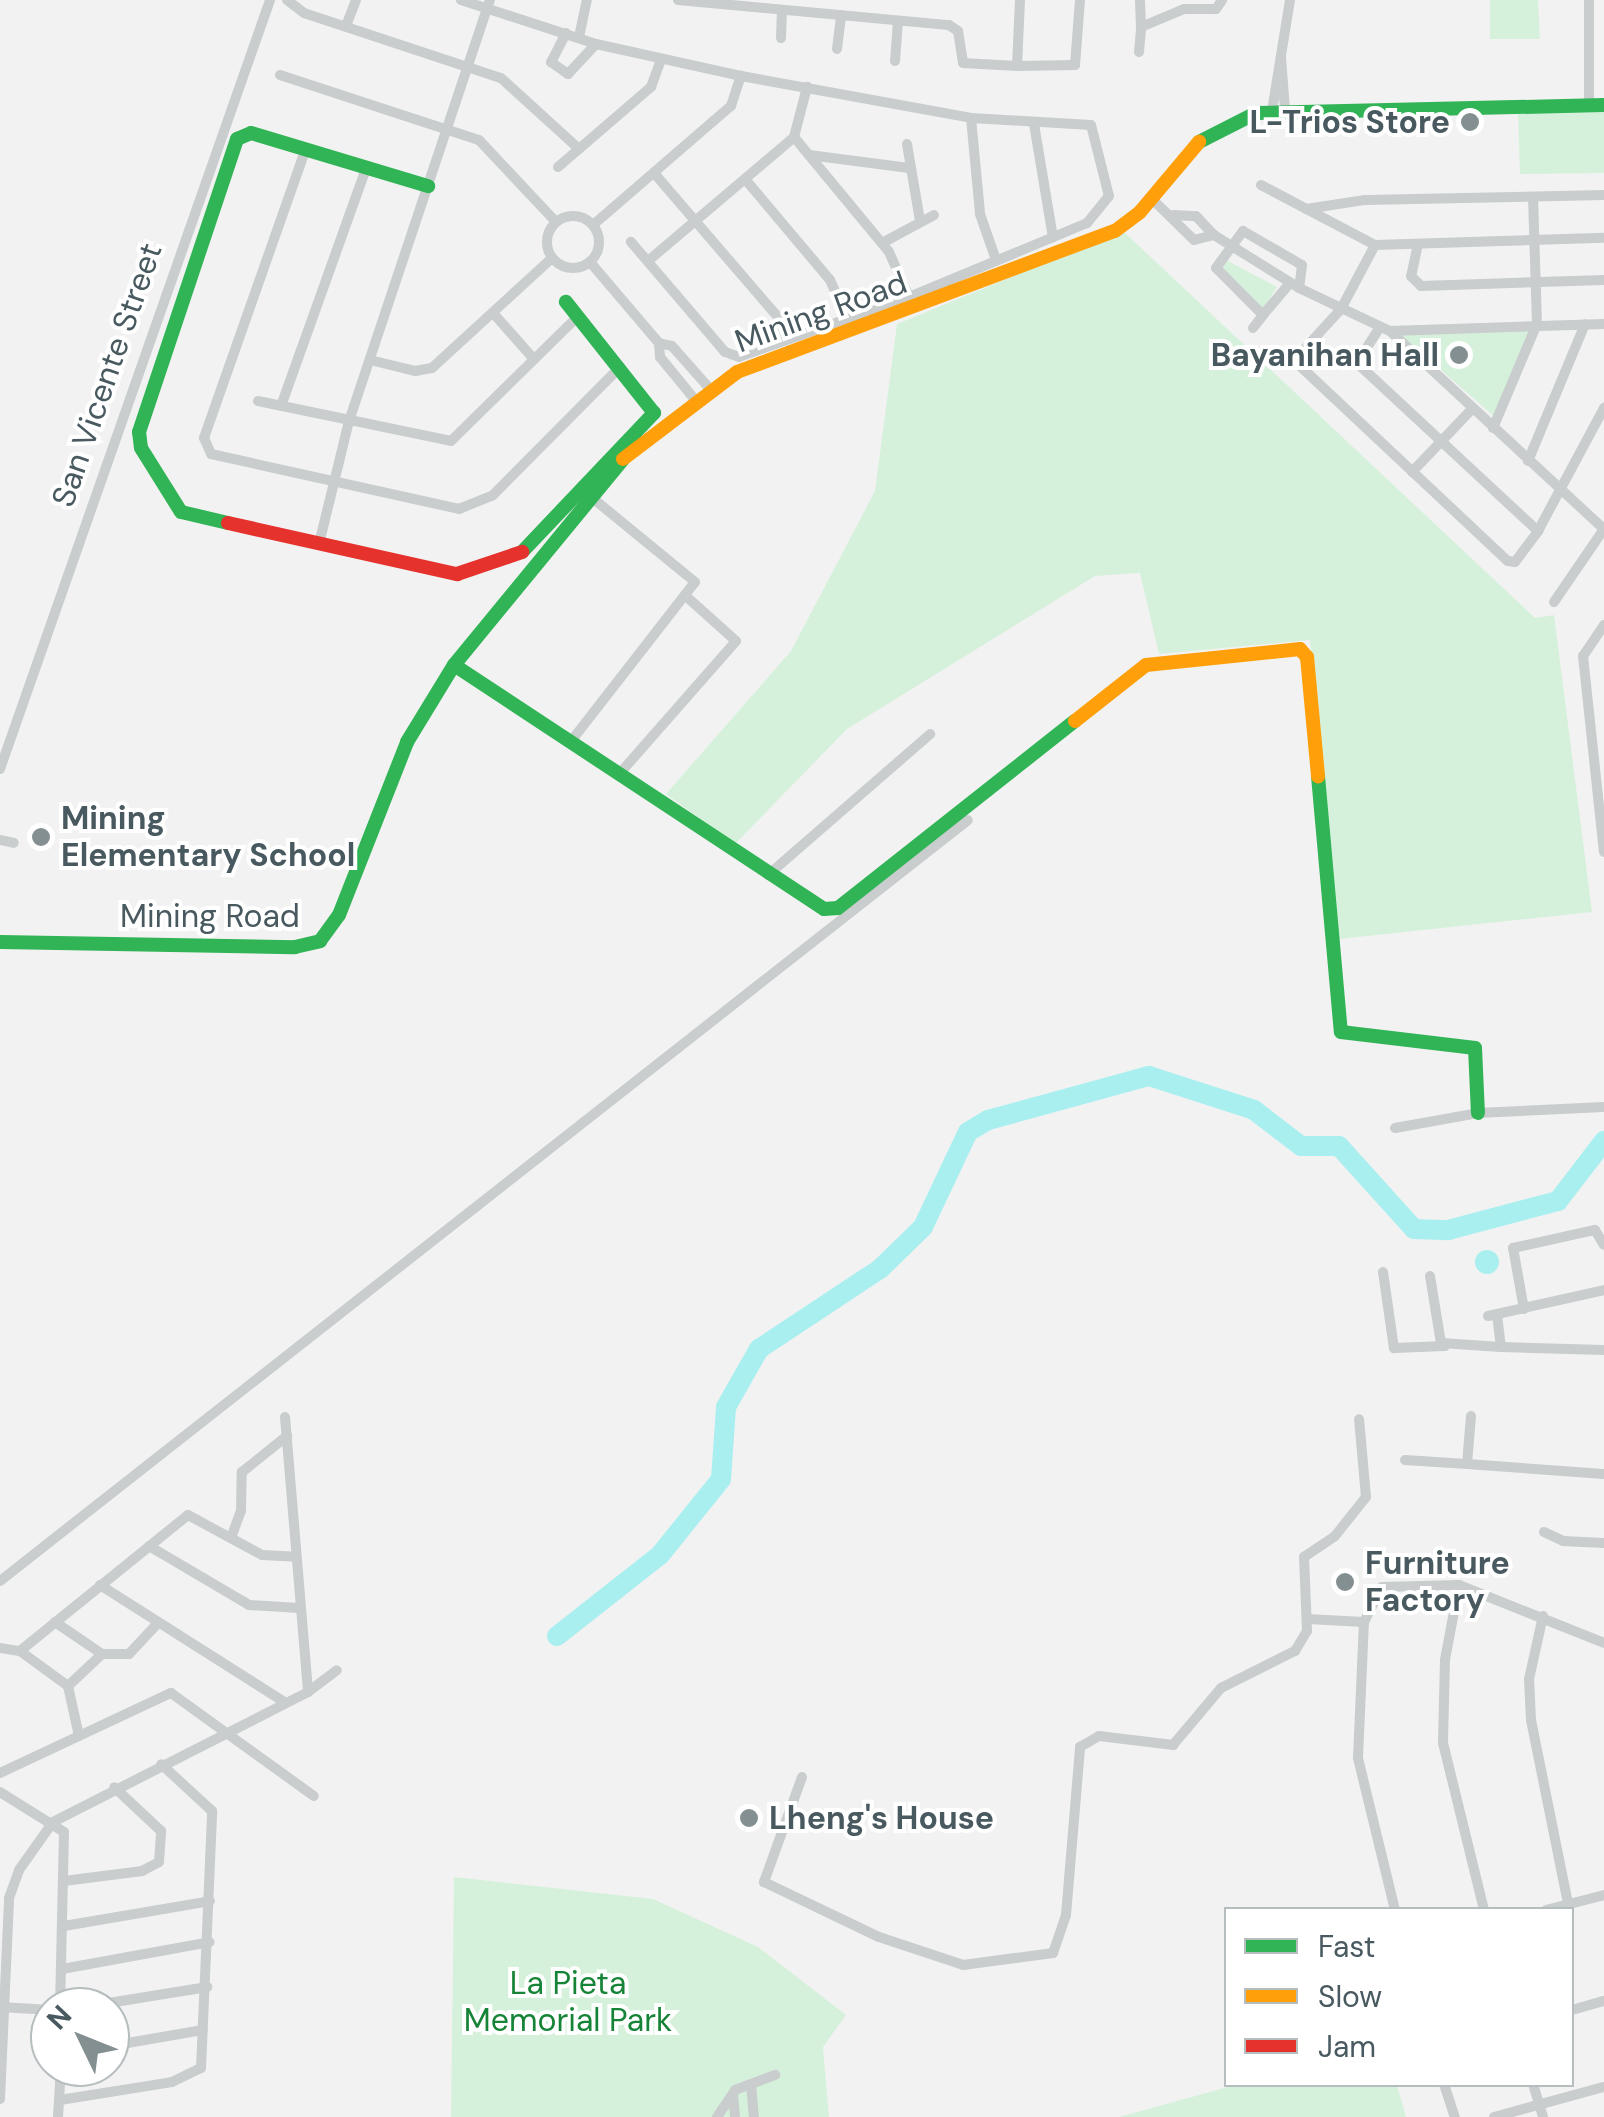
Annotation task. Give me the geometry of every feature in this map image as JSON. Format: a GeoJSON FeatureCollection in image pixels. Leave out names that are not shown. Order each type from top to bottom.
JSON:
{"type":"FeatureCollection","features":[{"type":"Feature","properties":{"kind":"street","name":"San Vicente Street"},"geometry":{"type":"LineString","coordinates":[[0,769],[270,0]]}},
{"type":"Feature","properties":{"kind":"street"},"geometry":{"type":"LineString","coordinates":[[286,0],[346,26],[470,63],[523,93],[579,149]]}},
{"type":"Feature","properties":{"kind":"street"},"geometry":{"type":"LineString","coordinates":[[346,26],[356,0]]}},
{"type":"Feature","properties":{"kind":"street"},"geometry":{"type":"LineString","coordinates":[[461,0],[488,4],[596,44],[741,76],[971,118],[1095,126],[1109,196],[1087,223],[909,297],[732,357],[631,242]]}},
{"type":"Feature","properties":{"kind":"street"},"geometry":{"type":"LineString","coordinates":[[579,38],[586,0]]}},
{"type":"Feature","properties":{"kind":"street"},"geometry":{"type":"LineString","coordinates":[[678,0],[954,27],[963,63],[1017,66],[1075,65],[1080,0]]}},
{"type":"Feature","properties":{"kind":"street"},"geometry":{"type":"LineString","coordinates":[[1017,66],[1020,0]]}},
{"type":"Feature","properties":{"kind":"street"},"geometry":{"type":"LineString","coordinates":[[1139,52],[1140,0]]}},
{"type":"Feature","properties":{"kind":"street"},"geometry":{"type":"LineString","coordinates":[[1142,27],[1184,10],[1216,9],[1222,0]]}},
{"type":"Feature","properties":{"kind":"street"},"geometry":{"type":"LineString","coordinates":[[1278,111],[1280,52],[1290,0]]}},
{"type":"Feature","properties":{"kind":"street"},"geometry":{"type":"LineString","coordinates":[[1589,0],[1597,105]]}},
{"type":"Feature","properties":{"kind":"street"},"geometry":{"type":"LineString","coordinates":[[320,544],[349,421],[488,4]]}},
{"type":"Feature","properties":{"kind":"street"},"geometry":{"type":"LineString","coordinates":[[780,38],[782,10]]}},
{"type":"Feature","properties":{"kind":"street"},"geometry":{"type":"LineString","coordinates":[[837,49],[840,15]]}},
{"type":"Feature","properties":{"kind":"street"},"geometry":{"type":"LineString","coordinates":[[896,61],[898,20]]}},
{"type":"Feature","properties":{"kind":"street"},"geometry":{"type":"LineString","coordinates":[[566,33],[551,62],[568,74],[596,44]]}},
{"type":"Feature","properties":{"kind":"street"},"geometry":{"type":"LineString","coordinates":[[558,167],[651,87],[661,60]]}},
{"type":"Feature","properties":{"kind":"street"},"geometry":{"type":"LineString","coordinates":[[280,75],[449,127],[506,164],[556,222]]}},
{"type":"Feature","properties":{"kind":"street"},"geometry":{"type":"LineString","coordinates":[[593,225],[731,106],[741,76]]}},
{"type":"Feature","properties":{"kind":"street"},"geometry":{"type":"LineString","coordinates":[[648,262],[794,137],[807,86]]}},
{"type":"Feature","properties":{"kind":"street","name":"Mining Road"},"geometry":{"type":"LineString","coordinates":[[0,942],[303,947],[320,941],[339,915],[407,742],[454,664],[617,464],[696,400],[754,364],[1100,238],[1127,224],[1200,140],[1236,119],[1278,111],[1597,105]]}},
{"type":"Feature","properties":{"kind":"street"},"geometry":{"type":"LineString","coordinates":[[971,118],[980,214],[996,260]]}},
{"type":"Feature","properties":{"kind":"street"},"geometry":{"type":"LineString","coordinates":[[1034,124],[1052,237]]}},
{"type":"Feature","properties":{"kind":"street"},"geometry":{"type":"LineString","coordinates":[[428,186],[252,133],[237,138],[139,432],[142,448],[181,512],[457,574],[521,553],[654,413],[566,302]]}},
{"type":"Feature","properties":{"kind":"street"},"geometry":{"type":"LineString","coordinates":[[794,137],[882,244],[909,297]]}},
{"type":"Feature","properties":{"kind":"street"},"geometry":{"type":"LineString","coordinates":[[907,144],[920,221]]}},
{"type":"Feature","properties":{"kind":"street"},"geometry":{"type":"LineString","coordinates":[[305,150],[204,438],[216,456],[446,508],[474,504],[492,496],[620,367]]}},
{"type":"Feature","properties":{"kind":"street"},"geometry":{"type":"LineString","coordinates":[[809,155],[909,168]]}},
{"type":"Feature","properties":{"kind":"street"},"geometry":{"type":"LineString","coordinates":[[281,406],[366,168]]}},
{"type":"Feature","properties":{"kind":"street"},"geometry":{"type":"LineString","coordinates":[[654,173],[778,316],[787,339]]}},
{"type":"Feature","properties":{"kind":"street"},"geometry":{"type":"LineString","coordinates":[[745,179],[830,280],[847,318]]}},
{"type":"Feature","properties":{"kind":"street"},"geometry":{"type":"LineString","coordinates":[[1261,185],[1375,244],[1604,238]]}},
{"type":"Feature","properties":{"kind":"street"},"geometry":{"type":"LineString","coordinates":[[1305,209],[1365,200],[1604,195]]}},
{"type":"Feature","properties":{"kind":"street"},"geometry":{"type":"LineString","coordinates":[[1493,428],[1536,324],[1533,197]]}},
{"type":"Feature","properties":{"kind":"street"},"geometry":{"type":"LineString","coordinates":[[1151,198],[1174,215],[1194,240],[1214,235]]}},
{"type":"Feature","properties":{"kind":"street"},"geometry":{"type":"LineString","coordinates":[[1174,215],[1196,216],[1214,235],[1295,285],[1385,329],[1604,529],[1554,602]]}},
{"type":"Feature","properties":{"kind":"street"},"geometry":{"type":"LineString","coordinates":[[579,216],[593,225],[599,248],[590,262],[566,268],[552,258],[548,236],[556,222],[579,216]]}},
{"type":"Feature","properties":{"kind":"street"},"geometry":{"type":"LineString","coordinates":[[882,244],[934,216]]}},
{"type":"Feature","properties":{"kind":"street"},"geometry":{"type":"LineString","coordinates":[[1252,328],[1295,285],[1302,264],[1243,232],[1216,270],[1263,315]]}},
{"type":"Feature","properties":{"kind":"street"},"geometry":{"type":"LineString","coordinates":[[1375,244],[1340,310],[1298,361],[1508,561],[1515,562],[1538,531],[1604,408]]}},
{"type":"Feature","properties":{"kind":"street"},"geometry":{"type":"LineString","coordinates":[[1418,244],[1410,276],[1422,286],[1604,280]]}},
{"type":"Feature","properties":{"kind":"street"},"geometry":{"type":"LineString","coordinates":[[370,360],[415,372],[432,368],[552,258]]}},
{"type":"Feature","properties":{"kind":"street"},"geometry":{"type":"LineString","coordinates":[[590,262],[659,343],[660,357],[696,400]]}},
{"type":"Feature","properties":{"kind":"street"},"geometry":{"type":"LineString","coordinates":[[493,312],[534,358]]}},
{"type":"Feature","properties":{"kind":"street"},"geometry":{"type":"LineString","coordinates":[[258,401],[451,442],[578,316]]}},
{"type":"Feature","properties":{"kind":"street"},"geometry":{"type":"LineString","coordinates":[[1528,462],[1585,324]]}},
{"type":"Feature","properties":{"kind":"street"},"geometry":{"type":"LineString","coordinates":[[1538,531],[1355,360],[1385,329],[1604,324]]}},
{"type":"Feature","properties":{"kind":"street"},"geometry":{"type":"LineString","coordinates":[[659,343],[672,346],[710,390]]}},
{"type":"Feature","properties":{"kind":"street"},"geometry":{"type":"LineString","coordinates":[[678,379],[692,368]]}},
{"type":"Feature","properties":{"kind":"street"},"geometry":{"type":"LineString","coordinates":[[1412,472],[1472,408]]}},
{"type":"Feature","properties":{"kind":"street"},"geometry":{"type":"LineString","coordinates":[[572,740],[694,588],[690,576],[590,496]]}},
{"type":"Feature","properties":{"kind":"street"},"geometry":{"type":"LineString","coordinates":[[620,772],[736,641],[687,597]]}},
{"type":"Feature","properties":{"kind":"street"},"geometry":{"type":"LineString","coordinates":[[1604,625],[1583,656],[1598,738],[1604,848]]}},
{"type":"Feature","properties":{"kind":"street"},"geometry":{"type":"LineString","coordinates":[[454,664],[824,909],[838,908],[1146,665],[1300,648],[1307,657],[1341,1032],[1475,1048],[1478,1112]]}},
{"type":"Feature","properties":{"kind":"street"},"geometry":{"type":"LineString","coordinates":[[768,875],[930,734]]}},
{"type":"Feature","properties":{"kind":"street"},"geometry":{"type":"LineString","coordinates":[[0,1581],[968,820]]}},
{"type":"Feature","properties":{"kind":"street"},"geometry":{"type":"LineString","coordinates":[[0,840],[14,842]]}},
{"type":"Feature","properties":{"kind":"street"},"geometry":{"type":"LineString","coordinates":[[824,909],[831,926]]}},
{"type":"Feature","properties":{"kind":"street"},"geometry":{"type":"LineString","coordinates":[[1394,1128],[1478,1112],[1604,1107]]}},
{"type":"Feature","properties":{"kind":"street"},"geometry":{"type":"LineString","coordinates":[[1524,1309],[1514,1248],[1595,1230],[1604,1245]]}},
{"type":"Feature","properties":{"kind":"street"},"geometry":{"type":"LineString","coordinates":[[1384,1272],[1394,1348],[1604,1350]]}},
{"type":"Feature","properties":{"kind":"street"},"geometry":{"type":"LineString","coordinates":[[1430,1276],[1445,1346]]}},
{"type":"Feature","properties":{"kind":"street"},"geometry":{"type":"LineString","coordinates":[[1501,1347],[1492,1316],[1604,1290]]}},
{"type":"Feature","properties":{"kind":"street"},"geometry":{"type":"LineString","coordinates":[[1468,1464],[1470,1416]]}},
{"type":"Feature","properties":{"kind":"street"},"geometry":{"type":"LineString","coordinates":[[285,1417],[308,1692]]}},
{"type":"Feature","properties":{"kind":"street"},"geometry":{"type":"LineString","coordinates":[[802,1777],[764,1882],[879,1937],[962,1965],[1054,1953],[1063,1935],[1075,1767],[1086,1740],[1099,1736],[1174,1746],[1221,1688],[1296,1651],[1307,1619],[1304,1557],[1336,1536],[1366,1497],[1360,1419]]}},
{"type":"Feature","properties":{"kind":"street"},"geometry":{"type":"LineString","coordinates":[[231,1538],[241,1511],[242,1472],[286,1436]]}},
{"type":"Feature","properties":{"kind":"street"},"geometry":{"type":"LineString","coordinates":[[1405,1460],[1604,1474]]}},
{"type":"Feature","properties":{"kind":"street"},"geometry":{"type":"LineString","coordinates":[[20,1651],[191,1515],[262,1555],[296,1557]]}},
{"type":"Feature","properties":{"kind":"street"},"geometry":{"type":"LineString","coordinates":[[1544,1532],[1563,1541],[1604,1543]]}},
{"type":"Feature","properties":{"kind":"street"},"geometry":{"type":"LineString","coordinates":[[150,1546],[249,1604],[299,1608]]}},
{"type":"Feature","properties":{"kind":"street"},"geometry":{"type":"LineString","coordinates":[[100,1585],[156,1625],[283,1701]]}},
{"type":"Feature","properties":{"kind":"street"},"geometry":{"type":"LineString","coordinates":[[1459,1585],[1445,1660],[1442,1742],[1483,1907]]}},
{"type":"Feature","properties":{"kind":"street"},"geometry":{"type":"LineString","coordinates":[[1394,1907],[1358,1758],[1364,1622],[1382,1587],[1459,1585],[1604,1643]]}},
{"type":"Feature","properties":{"kind":"street"},"geometry":{"type":"LineString","coordinates":[[1543,1616],[1529,1679],[1531,1720],[1568,1904]]}},
{"type":"Feature","properties":{"kind":"street"},"geometry":{"type":"LineString","coordinates":[[1307,1619],[1364,1622]]}},
{"type":"Feature","properties":{"kind":"street"},"geometry":{"type":"LineString","coordinates":[[55,1622],[102,1654],[123,1658],[156,1625]]}},
{"type":"Feature","properties":{"kind":"street"},"geometry":{"type":"LineString","coordinates":[[0,1648],[20,1651],[68,1686],[79,1736]]}},
{"type":"Feature","properties":{"kind":"street"},"geometry":{"type":"LineString","coordinates":[[68,1686],[102,1654]]}},
{"type":"Feature","properties":{"kind":"street"},"geometry":{"type":"LineString","coordinates":[[0,2099],[2,2007],[12,1886],[53,1822],[114,1787],[308,1692],[336,1670]]}},
{"type":"Feature","properties":{"kind":"street"},"geometry":{"type":"LineString","coordinates":[[0,1773],[171,1694],[314,1796]]}},
{"type":"Feature","properties":{"kind":"street"},"geometry":{"type":"LineString","coordinates":[[60,2100],[196,2074],[210,1942],[212,1812],[161,1764]]}},
{"type":"Feature","properties":{"kind":"street"},"geometry":{"type":"LineString","coordinates":[[64,1881],[142,1872],[159,1862],[161,1831],[114,1787]]}},
{"type":"Feature","properties":{"kind":"street"},"geometry":{"type":"LineString","coordinates":[[0,1792],[64,1832],[61,1987]]}},
{"type":"Feature","properties":{"kind":"street"},"geometry":{"type":"LineString","coordinates":[[1557,1907],[1604,1895]]}},
{"type":"Feature","properties":{"kind":"street"},"geometry":{"type":"LineString","coordinates":[[64,1926],[210,1901]]}},
{"type":"Feature","properties":{"kind":"street"},"geometry":{"type":"LineString","coordinates":[[62,1968],[210,1942]]}},
{"type":"Feature","properties":{"kind":"street"},"geometry":{"type":"LineString","coordinates":[[130,2000],[207,1988]]}},
{"type":"Feature","properties":{"kind":"street"},"geometry":{"type":"LineString","coordinates":[[1574,2009],[1604,2001]]}},
{"type":"Feature","properties":{"kind":"street"},"geometry":{"type":"LineString","coordinates":[[2,2007],[30,2009]]}},
{"type":"Feature","properties":{"kind":"street"},"geometry":{"type":"LineString","coordinates":[[130,2043],[203,2030]]}},
{"type":"Feature","properties":{"kind":"street"},"geometry":{"type":"LineString","coordinates":[[717,2117],[733,2093],[775,2074]]}},
{"type":"Feature","properties":{"kind":"street"},"geometry":{"type":"LineString","coordinates":[[750,2084],[754,2117]]}},
{"type":"Feature","properties":{"kind":"street"},"geometry":{"type":"LineString","coordinates":[[58,2117],[60,2087]]}},
{"type":"Feature","properties":{"kind":"street"},"geometry":{"type":"LineString","coordinates":[[1445,2087],[1455,2117]]}},
{"type":"Feature","properties":{"kind":"street"},"geometry":{"type":"LineString","coordinates":[[1533,2087],[1543,2117]]}},
{"type":"Feature","properties":{"kind":"street"},"geometry":{"type":"LineString","coordinates":[[1494,2117],[1604,2087]]}},
{"type":"Feature","properties":{"kind":"street"},"geometry":{"type":"LineString","coordinates":[[733,2093],[736,2117]]}},
{"type":"Feature","properties":{"kind":"green space"},"geometry":{"type":"Polygon","coordinates":[[[1490,0],[1538,0],[1540,39],[1490,39],[1490,0]]]}},
{"type":"Feature","properties":{"kind":"green space"},"geometry":{"type":"Polygon","coordinates":[[[1604,110],[1604,173],[1520,174],[1518,114],[1604,110]]]}},
{"type":"Feature","properties":{"kind":"green space"},"geometry":{"type":"Polygon","coordinates":[[[1123,231],[1535,618],[1554,615],[1592,912],[1339,939],[1310,640],[1159,654],[1140,573],[1095,576],[847,729],[735,844],[666,794],[791,651],[875,491],[897,324],[1123,231]]]}},
{"type":"Feature","properties":{"kind":"green space"},"geometry":{"type":"Polygon","coordinates":[[[1226,260],[1277,287],[1263,309],[1218,270],[1226,260]]]}},
{"type":"Feature","properties":{"kind":"green space"},"geometry":{"type":"Polygon","coordinates":[[[1532,330],[1496,418],[1401,335],[1532,330]]]}},
{"type":"Feature","properties":{"kind":"green space","name":"La Pieta Memorial Park"},"geometry":{"type":"Polygon","coordinates":[[[454,1877],[653,1899],[758,1947],[846,2015],[823,2047],[829,2117],[451,2117],[454,1877]]]}},
{"type":"Feature","properties":{"kind":"green space"},"geometry":{"type":"Polygon","coordinates":[[[1228,2087],[1398,2087],[1406,2117],[1119,2117],[1228,2087]]]}},
{"type":"Feature","properties":{"kind":"water"},"geometry":{"type":"Polygon","coordinates":[[[1487,1250],[1499,1262],[1487,1274],[1475,1262],[1487,1250]]]}},
{"type":"Feature","properties":{"kind":"waterway"},"geometry":{"type":"LineString","coordinates":[[557,1636],[660,1555],[721,1479],[726,1407],[759,1349],[880,1269],[923,1227],[968,1132],[988,1120],[1149,1076],[1254,1110],[1301,1146],[1339,1146],[1414,1229],[1448,1230],[1558,1201],[1604,1141]]}},
{"type":"Feature","properties":{"kind":"traffic: fast"},"geometry":{"type":"LineString","coordinates":[[1199,142],[1256,113],[1604,105]]}},
{"type":"Feature","properties":{"kind":"traffic: fast"},"geometry":{"type":"LineString","coordinates":[[228,523],[181,512],[141,448],[139,432],[237,139],[251,133],[428,186]]}},
{"type":"Feature","properties":{"kind":"traffic: fast"},"geometry":{"type":"LineString","coordinates":[[522,552],[654,413],[566,302]]}},
{"type":"Feature","properties":{"kind":"traffic: fast"},"geometry":{"type":"LineString","coordinates":[[0,942],[295,947],[320,941],[339,915],[407,742],[454,665],[623,459]]}},
{"type":"Feature","properties":{"kind":"traffic: fast"},"geometry":{"type":"LineString","coordinates":[[454,665],[824,909],[838,908],[1075,721]]}},
{"type":"Feature","properties":{"kind":"traffic: fast"},"geometry":{"type":"LineString","coordinates":[[1318,776],[1341,1032],[1475,1048],[1478,1113]]}},
{"type":"Feature","properties":{"kind":"traffic: slow"},"geometry":{"type":"LineString","coordinates":[[623,459],[737,372],[1115,231],[1140,212],[1199,142]]}},
{"type":"Feature","properties":{"kind":"traffic: slow"},"geometry":{"type":"LineString","coordinates":[[1075,721],[1146,665],[1300,649],[1307,657],[1318,776]]}},
{"type":"Feature","properties":{"kind":"traffic: jam"},"geometry":{"type":"LineString","coordinates":[[228,523],[457,574],[522,552]]}},
{"type":"Feature","properties":{"kind":"place","name":"L-Trios Store"},"geometry":{"type":"Point","coordinates":[1470,122]}},
{"type":"Feature","properties":{"kind":"place","name":"Bayanihan Hall"},"geometry":{"type":"Point","coordinates":[1459,355]}},
{"type":"Feature","properties":{"kind":"place","name":"Mining Elementary School"},"geometry":{"type":"Point","coordinates":[41,837]}},
{"type":"Feature","properties":{"kind":"place","name":"Furniture Factory"},"geometry":{"type":"Point","coordinates":[1345,1582]}},
{"type":"Feature","properties":{"kind":"place","name":"Lheng's House"},"geometry":{"type":"Point","coordinates":[749,1818]}}]}
